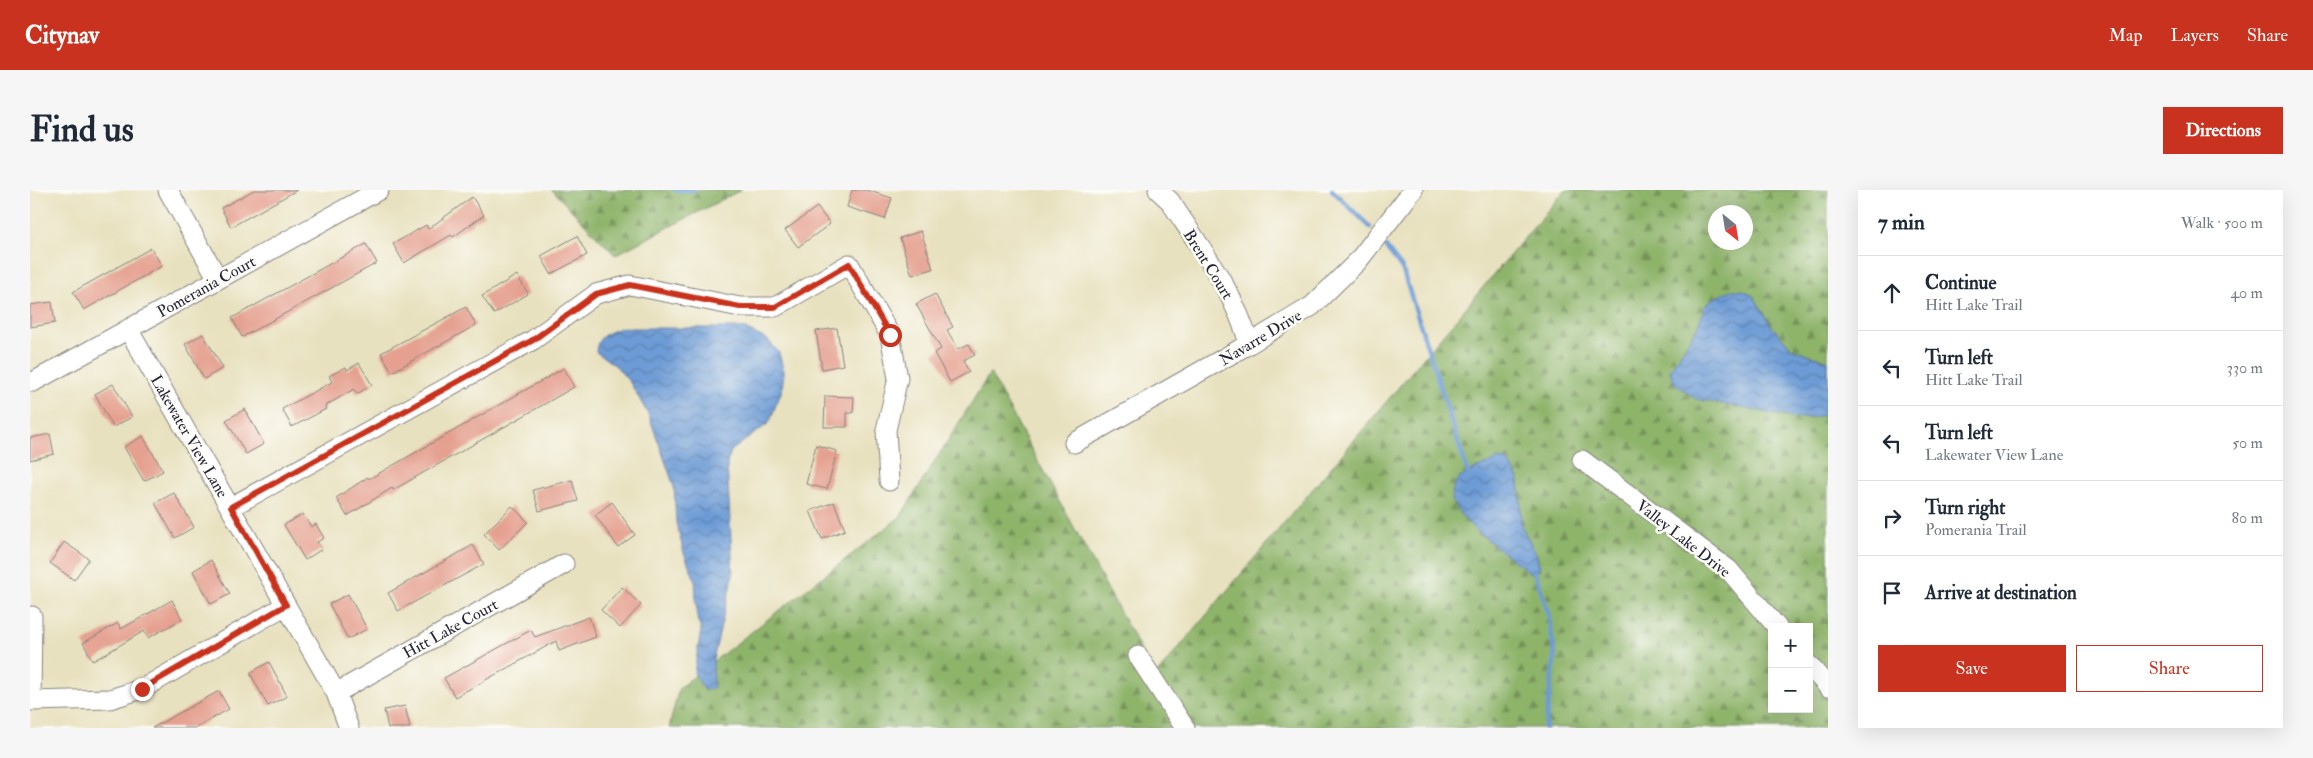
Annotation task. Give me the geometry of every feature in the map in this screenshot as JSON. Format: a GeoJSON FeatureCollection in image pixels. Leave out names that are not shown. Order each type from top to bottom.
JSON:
{"type":"FeatureCollection","features":[{"type":"Feature","properties":{"kind":"street"},"geometry":{"type":"LineString","coordinates":[[168,190],[218,279]]}},
{"type":"Feature","properties":{"kind":"street","name":"Pomerania Court"},"geometry":{"type":"LineString","coordinates":[[33,382],[379,190]]}},
{"type":"Feature","properties":{"kind":"street","name":"Brent Court"},"geometry":{"type":"LineString","coordinates":[[1158,190],[1170,200],[1230,294],[1245,328],[1249,344]]}},
{"type":"Feature","properties":{"kind":"street","name":"Navarre Drive"},"geometry":{"type":"LineString","coordinates":[[1074,443],[1249,344],[1312,306],[1358,262],[1413,190]]}},
{"type":"Feature","properties":{"kind":"street"},"geometry":{"type":"LineString","coordinates":[[231,507],[533,340],[596,294],[630,285],[740,307],[775,307],[849,264],[890,335],[892,344],[898,378],[886,430],[889,481]]}},
{"type":"Feature","properties":{"kind":"street","name":"Lakewater View Lane"},"geometry":{"type":"LineString","coordinates":[[128,329],[336,693],[349,728]]}},
{"type":"Feature","properties":{"kind":"street","name":"Valley Lake Drive"},"geometry":{"type":"LineString","coordinates":[[1582,460],[1728,569],[1774,623]]}},
{"type":"Feature","properties":{"kind":"street","name":"Hitt Lake Court"},"geometry":{"type":"LineString","coordinates":[[336,693],[564,564]]}},
{"type":"Feature","properties":{"kind":"street"},"geometry":{"type":"LineString","coordinates":[[32,616],[31,701],[110,699],[142,689],[286,605]]}},
{"type":"Feature","properties":{"kind":"street"},"geometry":{"type":"LineString","coordinates":[[1138,656],[1185,728]]}},
{"type":"Feature","properties":{"kind":"street"},"geometry":{"type":"LineString","coordinates":[[1812,668],[1828,686]]}},
{"type":"Feature","properties":{"kind":"green space"},"geometry":{"type":"Polygon","coordinates":[[[552,190],[741,190],[615,255],[552,190]]]}},
{"type":"Feature","properties":{"kind":"green space"},"geometry":{"type":"Polygon","coordinates":[[[1565,190],[1828,190],[1828,728],[669,728],[679,688],[900,517],[990,373],[1155,676],[1565,190]]]}},
{"type":"Feature","properties":{"kind":"water"},"geometry":{"type":"Polygon","coordinates":[[[1731,290],[1742,290],[1753,295],[1773,328],[1793,349],[1828,361],[1828,414],[1809,418],[1795,418],[1696,399],[1674,383],[1670,370],[1697,328],[1704,308],[1712,299],[1731,290]]]}},
{"type":"Feature","properties":{"kind":"water"},"geometry":{"type":"Polygon","coordinates":[[[620,328],[743,328],[768,340],[779,353],[784,372],[782,390],[769,423],[731,451],[727,463],[733,575],[713,660],[714,687],[705,691],[694,673],[701,630],[697,618],[695,580],[684,553],[676,523],[674,487],[649,416],[631,384],[616,366],[596,352],[598,342],[604,336],[620,328]]]}},
{"type":"Feature","properties":{"kind":"water"},"geometry":{"type":"Polygon","coordinates":[[[1498,459],[1507,460],[1519,478],[1522,527],[1537,555],[1540,569],[1532,574],[1466,520],[1452,500],[1454,486],[1461,477],[1498,459]]]}},
{"type":"Feature","properties":{"kind":"building"},"geometry":{"type":"Polygon","coordinates":[[[254,190],[297,190],[231,227],[221,208],[254,190]]]}},
{"type":"Feature","properties":{"kind":"building"},"geometry":{"type":"Polygon","coordinates":[[[852,190],[866,190],[892,198],[885,219],[847,207],[852,190]]]}},
{"type":"Feature","properties":{"kind":"building"},"geometry":{"type":"Polygon","coordinates":[[[472,197],[484,215],[453,237],[451,235],[404,263],[393,244],[426,225],[428,229],[472,197]]]}},
{"type":"Feature","properties":{"kind":"building"},"geometry":{"type":"Polygon","coordinates":[[[817,207],[830,224],[798,247],[785,230],[817,207]]]}},
{"type":"Feature","properties":{"kind":"building"},"geometry":{"type":"Polygon","coordinates":[[[921,231],[933,269],[912,275],[900,238],[921,231]]]}},
{"type":"Feature","properties":{"kind":"building"},"geometry":{"type":"Polygon","coordinates":[[[577,236],[587,255],[551,274],[541,256],[577,236]]]}},
{"type":"Feature","properties":{"kind":"building"},"geometry":{"type":"Polygon","coordinates":[[[366,244],[377,263],[242,337],[232,318],[366,244]]]}},
{"type":"Feature","properties":{"kind":"building"},"geometry":{"type":"Polygon","coordinates":[[[151,248],[162,266],[84,310],[73,292],[151,248]]]}},
{"type":"Feature","properties":{"kind":"building"},"geometry":{"type":"Polygon","coordinates":[[[517,275],[528,294],[494,314],[482,296],[517,275]]]}},
{"type":"Feature","properties":{"kind":"building"},"geometry":{"type":"Polygon","coordinates":[[[935,294],[953,327],[947,330],[958,349],[969,344],[975,355],[963,361],[969,372],[950,382],[934,353],[941,349],[916,304],[935,294]]]}},
{"type":"Feature","properties":{"kind":"building"},"geometry":{"type":"Polygon","coordinates":[[[52,302],[55,323],[30,327],[30,305],[52,302]]]}},
{"type":"Feature","properties":{"kind":"building"},"geometry":{"type":"Polygon","coordinates":[[[466,307],[476,325],[392,372],[381,353],[466,307]]]}},
{"type":"Feature","properties":{"kind":"building"},"geometry":{"type":"Polygon","coordinates":[[[837,328],[843,365],[822,369],[816,331],[837,328]]]}},
{"type":"Feature","properties":{"kind":"building"},"geometry":{"type":"Polygon","coordinates":[[[203,334],[223,368],[204,379],[185,344],[203,334]]]}},
{"type":"Feature","properties":{"kind":"building"},"geometry":{"type":"Polygon","coordinates":[[[359,363],[372,385],[357,394],[354,389],[325,406],[326,409],[292,427],[282,409],[332,382],[329,376],[346,367],[347,370],[359,363]]]}},
{"type":"Feature","properties":{"kind":"building"},"geometry":{"type":"Polygon","coordinates":[[[564,368],[574,387],[393,490],[392,488],[347,516],[336,498],[368,477],[369,479],[564,368]]]}},
{"type":"Feature","properties":{"kind":"building"},"geometry":{"type":"Polygon","coordinates":[[[113,384],[132,417],[113,427],[95,394],[113,384]]]}},
{"type":"Feature","properties":{"kind":"building"},"geometry":{"type":"Polygon","coordinates":[[[825,396],[854,397],[853,413],[847,413],[847,427],[824,427],[825,396]]]}},
{"type":"Feature","properties":{"kind":"building"},"geometry":{"type":"Polygon","coordinates":[[[245,409],[264,444],[246,454],[226,420],[245,409]]]}},
{"type":"Feature","properties":{"kind":"building"},"geometry":{"type":"Polygon","coordinates":[[[50,434],[54,454],[30,460],[30,438],[50,434]]]}},
{"type":"Feature","properties":{"kind":"building"},"geometry":{"type":"Polygon","coordinates":[[[143,436],[163,471],[144,481],[124,447],[143,436]]]}},
{"type":"Feature","properties":{"kind":"building"},"geometry":{"type":"Polygon","coordinates":[[[816,445],[837,451],[827,489],[806,484],[816,445]]]}},
{"type":"Feature","properties":{"kind":"building"},"geometry":{"type":"Polygon","coordinates":[[[572,480],[578,501],[539,511],[533,490],[572,480]]]}},
{"type":"Feature","properties":{"kind":"building"},"geometry":{"type":"Polygon","coordinates":[[[174,493],[194,527],[175,538],[155,503],[174,493]]]}},
{"type":"Feature","properties":{"kind":"building"},"geometry":{"type":"Polygon","coordinates":[[[612,502],[635,535],[618,547],[595,515],[612,502]]]}},
{"type":"Feature","properties":{"kind":"building"},"geometry":{"type":"Polygon","coordinates":[[[834,502],[845,530],[822,539],[810,511],[834,502]]]}},
{"type":"Feature","properties":{"kind":"building"},"geometry":{"type":"Polygon","coordinates":[[[512,506],[528,522],[499,550],[484,534],[512,506]]]}},
{"type":"Feature","properties":{"kind":"building"},"geometry":{"type":"Polygon","coordinates":[[[303,514],[311,527],[316,524],[324,538],[317,542],[322,549],[305,560],[284,525],[303,514]]]}},
{"type":"Feature","properties":{"kind":"building"},"geometry":{"type":"Polygon","coordinates":[[[64,542],[89,559],[74,580],[50,563],[64,542]]]}},
{"type":"Feature","properties":{"kind":"building"},"geometry":{"type":"Polygon","coordinates":[[[473,545],[484,564],[398,611],[388,593],[473,545]]]}},
{"type":"Feature","properties":{"kind":"building"},"geometry":{"type":"Polygon","coordinates":[[[211,560],[230,594],[211,604],[193,571],[211,560]]]}},
{"type":"Feature","properties":{"kind":"building"},"geometry":{"type":"Polygon","coordinates":[[[622,587],[641,605],[620,628],[601,610],[622,587]]]}},
{"type":"Feature","properties":{"kind":"building"},"geometry":{"type":"Polygon","coordinates":[[[348,594],[367,629],[348,639],[329,604],[348,594]]]}},
{"type":"Feature","properties":{"kind":"building"},"geometry":{"type":"Polygon","coordinates":[[[172,600],[182,619],[148,638],[144,631],[93,661],[83,643],[118,623],[121,629],[172,600]]]}},
{"type":"Feature","properties":{"kind":"building"},"geometry":{"type":"Polygon","coordinates":[[[589,617],[596,637],[559,651],[556,641],[455,697],[444,678],[531,630],[535,637],[589,617]]]}},
{"type":"Feature","properties":{"kind":"building"},"geometry":{"type":"Polygon","coordinates":[[[269,662],[287,696],[268,706],[250,673],[269,662]]]}},
{"type":"Feature","properties":{"kind":"building"},"geometry":{"type":"Polygon","coordinates":[[[219,691],[229,709],[196,728],[152,728],[219,691]]]}},
{"type":"Feature","properties":{"kind":"building"},"geometry":{"type":"Polygon","coordinates":[[[405,706],[410,728],[388,728],[384,710],[405,706]]]}},
{"type":"Feature","properties":{"kind":"waterway"},"geometry":{"type":"LineString","coordinates":[[675,190],[694,190]]}},
{"type":"Feature","properties":{"kind":"waterway"},"geometry":{"type":"LineString","coordinates":[[1332,190],[1370,227]]}},
{"type":"Feature","properties":{"kind":"waterway"},"geometry":{"type":"LineString","coordinates":[[1385,246],[1402,268],[1468,473]]}},
{"type":"Feature","properties":{"kind":"waterway"},"geometry":{"type":"LineString","coordinates":[[1535,572],[1548,612],[1555,656],[1545,728]]}},
{"type":"Feature","properties":{"kind":"route"},"geometry":{"type":"LineString","coordinates":[[142,689],[286,605],[231,507],[533,340],[596,294],[630,285],[740,307],[775,307],[849,264],[890,335]]}}]}
